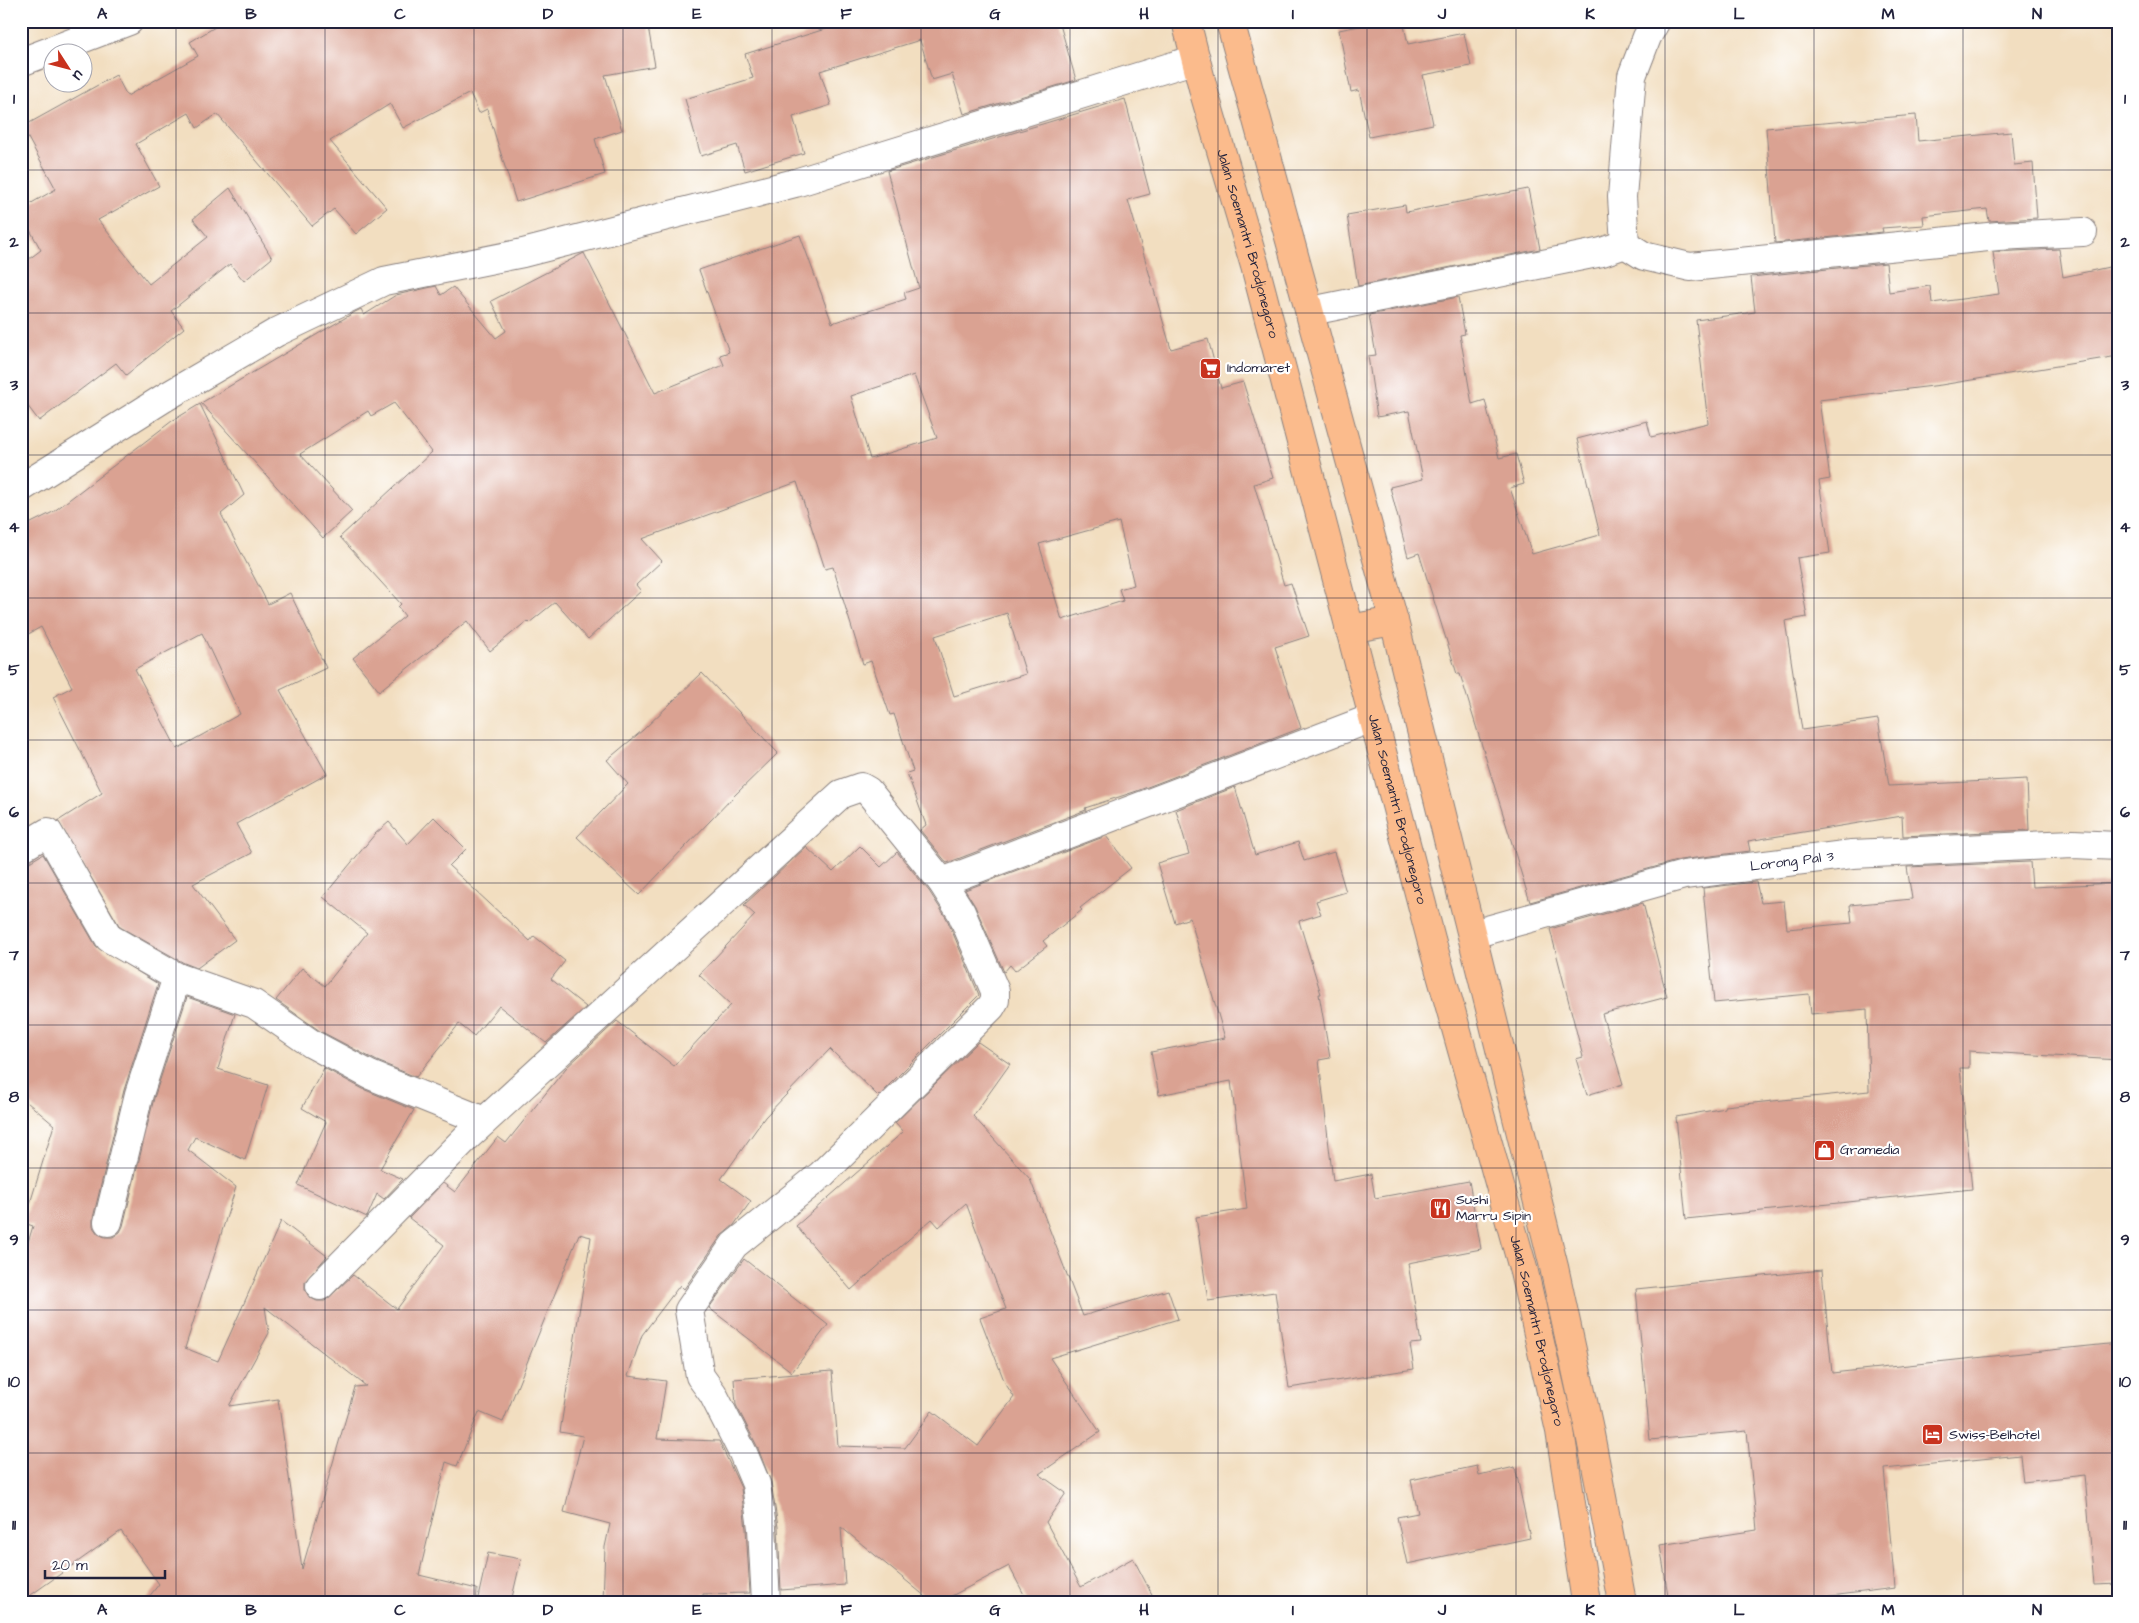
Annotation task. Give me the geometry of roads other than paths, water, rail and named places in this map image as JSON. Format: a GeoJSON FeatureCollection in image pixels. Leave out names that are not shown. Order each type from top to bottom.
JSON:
{"type":"FeatureCollection","features":[{"type":"Feature","properties":{"kind":"main road","name":"Jalan Soemantri Brodjonegoro"},"geometry":{"type":"LineString","coordinates":[[1186,21],[1256,266],[1430,939],[1524,1272],[1560,1431],[1586,1602]]}},
{"type":"Feature","properties":{"kind":"main road"},"geometry":{"type":"LineString","coordinates":[[1230,21],[1311,311],[1394,621],[1413,706],[1473,934],[1554,1267],[1589,1429],[1622,1602]]}},
{"type":"Feature","properties":{"kind":"main road"},"geometry":{"type":"LineString","coordinates":[[1349,629],[1394,621]]}},
{"type":"Feature","properties":{"kind":"street"},"geometry":{"type":"LineString","coordinates":[[21,62],[130,21]]}},
{"type":"Feature","properties":{"kind":"street"},"geometry":{"type":"LineString","coordinates":[[1625,244],[1622,197],[1632,76],[1646,36],[1656,21]]}},
{"type":"Feature","properties":{"kind":"street"},"geometry":{"type":"LineString","coordinates":[[21,488],[164,398],[277,332],[384,281],[523,253],[795,183],[1196,59]]}},
{"type":"Feature","properties":{"kind":"street"},"geometry":{"type":"LineString","coordinates":[[1625,244],[1644,256],[1690,268],[1998,236],[2082,232]]}},
{"type":"Feature","properties":{"kind":"street"},"geometry":{"type":"LineString","coordinates":[[1311,311],[1602,252],[1625,244]]}},
{"type":"Feature","properties":{"kind":"street"},"geometry":{"type":"LineString","coordinates":[[942,882],[1372,718]]}},
{"type":"Feature","properties":{"kind":"street"},"geometry":{"type":"LineString","coordinates":[[320,1286],[484,1121],[840,794],[850,789],[861,787],[868,791],[942,882],[961,912],[995,991],[995,1000],[992,1007],[821,1175],[734,1245],[690,1310],[700,1376],[713,1394],[743,1453],[756,1484],[762,1528],[766,1602]]}},
{"type":"Feature","properties":{"kind":"street"},"geometry":{"type":"LineString","coordinates":[[21,848],[48,832],[109,938],[177,977],[254,1004],[312,1044],[370,1075],[484,1121]]}},
{"type":"Feature","properties":{"kind":"street","name":"Lorong Pal 3"},"geometry":{"type":"LineString","coordinates":[[1473,934],[1684,875],[1852,854],[2073,844],[2118,846]]}},
{"type":"Feature","properties":{"kind":"street"},"geometry":{"type":"LineString","coordinates":[[108,1222],[139,1094],[177,977]]}},
{"type":"Feature","properties":{"kind":"place","name":"Indomaret"},"geometry":{"type":"Point","coordinates":[1211,368]}},
{"type":"Feature","properties":{"kind":"place","name":"Gramedia"},"geometry":{"type":"Point","coordinates":[1824,1150]}},
{"type":"Feature","properties":{"kind":"place","name":"Sushi Marru Sipin"},"geometry":{"type":"Point","coordinates":[1440,1208]}},
{"type":"Feature","properties":{"kind":"place","name":"Swiss-Belhotel"},"geometry":{"type":"Point","coordinates":[1933,1435]}}]}
